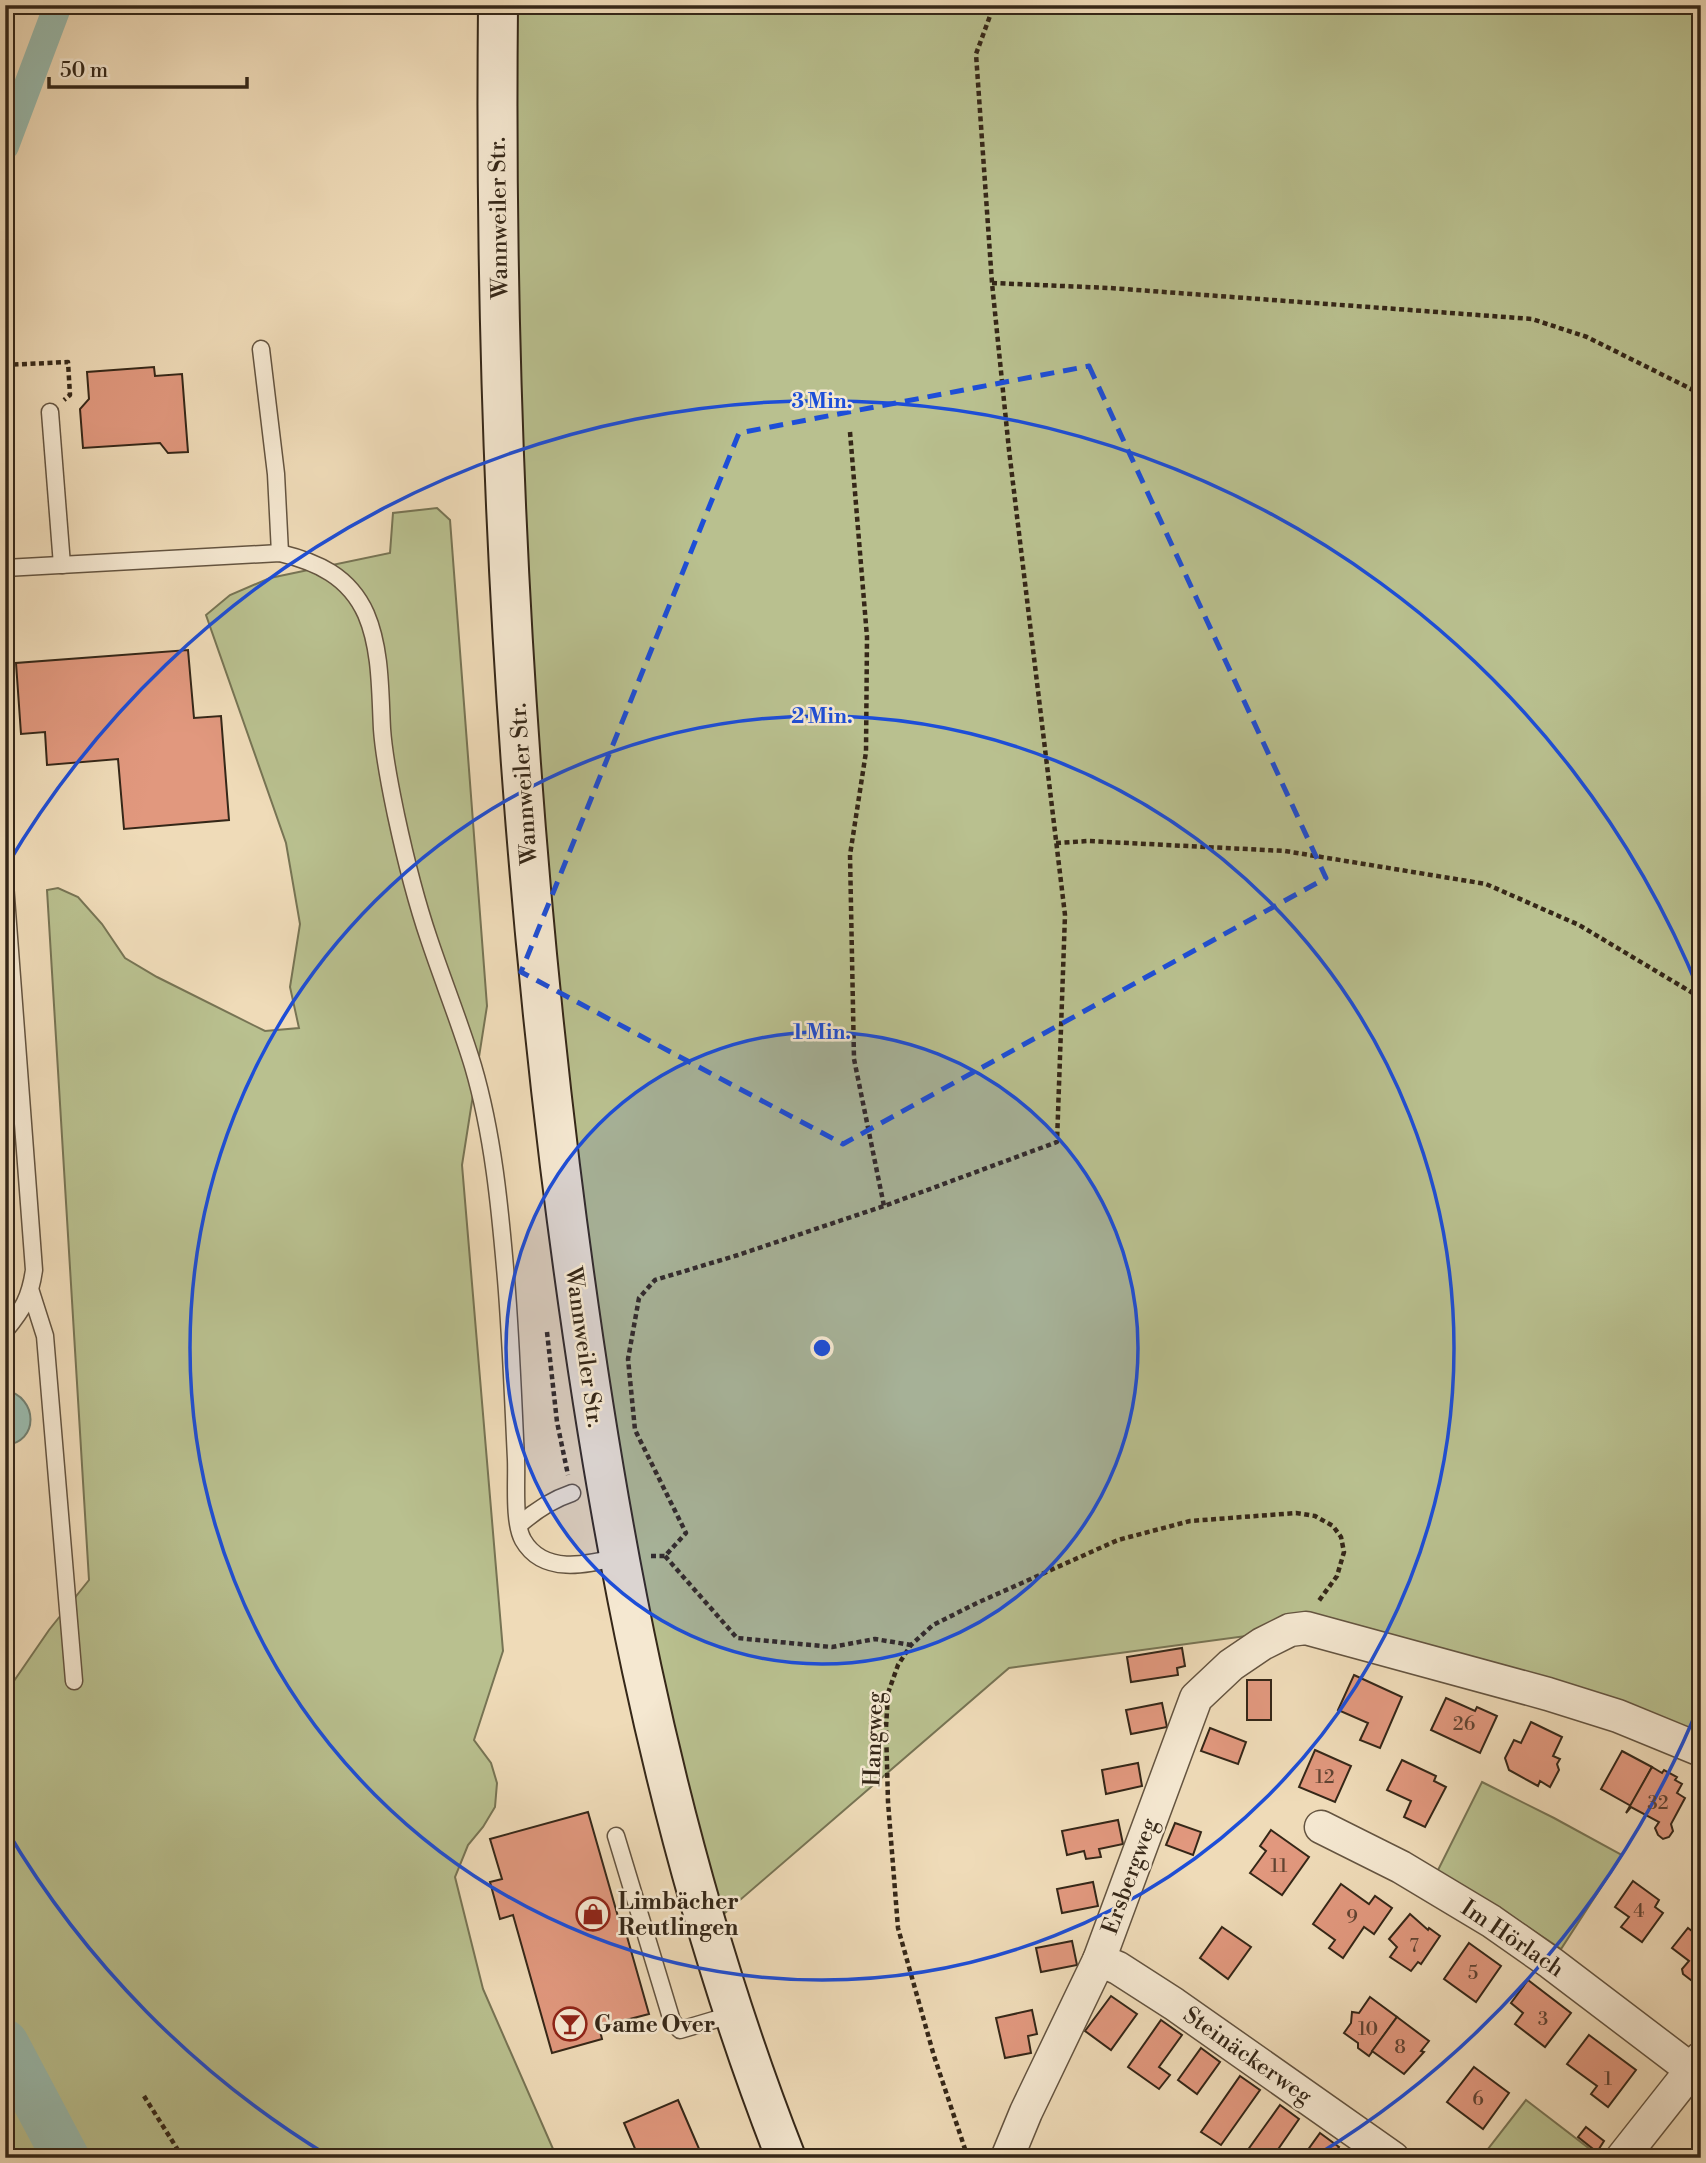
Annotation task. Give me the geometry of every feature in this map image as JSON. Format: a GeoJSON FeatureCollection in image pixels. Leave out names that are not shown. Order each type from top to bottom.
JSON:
{"type":"FeatureCollection","features":[{"type":"Feature","properties":{"kind":"main road","name":"Wannweiler Str."},"geometry":{"type":"LineString","coordinates":[[498,5],[502,435],[526,828],[550,1086],[583,1348],[618,1557],[656,1742],[734,2014],[786,2158]]}},
{"type":"Feature","properties":{"kind":"street"},"geometry":{"type":"LineString","coordinates":[[1290,1630],[1306,1628],[1548,1694],[1618,1716],[1701,1750]]}},
{"type":"Feature","properties":{"kind":"street","name":"Ersbergweg"},"geometry":{"type":"LineString","coordinates":[[1007,2158],[1026,2112],[1099,1960],[1196,1698],[1231,1665],[1290,1630]]}},
{"type":"Feature","properties":{"kind":"street","name":"Im Hörlach"},"geometry":{"type":"LineString","coordinates":[[1321,1827],[1401,1867],[1491,1921],[1697,2069]]}},
{"type":"Feature","properties":{"kind":"street","name":"Steinäckerweg"},"geometry":{"type":"LineString","coordinates":[[1099,1960],[1118,1968],[1184,2010],[1392,2158]]}},
{"type":"Feature","properties":{"kind":"street"},"geometry":{"type":"LineString","coordinates":[[1622,2158],[1697,2069]]}},
{"type":"Feature","properties":{"kind":"lane"},"geometry":{"type":"LineString","coordinates":[[261,349],[276,474],[280,553]]}},
{"type":"Feature","properties":{"kind":"lane"},"geometry":{"type":"LineString","coordinates":[[50,412],[62,565]]}},
{"type":"Feature","properties":{"kind":"lane"},"geometry":{"type":"LineString","coordinates":[[5,568],[280,553],[307,559],[333,573],[354,591],[367,615],[381,689],[386,765],[409,869],[428,937],[472,1066],[492,1161],[506,1281],[516,1463],[515,1494],[523,1540],[548,1563],[587,1565],[618,1557]]}},
{"type":"Feature","properties":{"kind":"lane"},"geometry":{"type":"LineString","coordinates":[[5,884],[34,1270],[31,1292],[23,1309],[5,1331]]}},
{"type":"Feature","properties":{"kind":"lane"},"geometry":{"type":"LineString","coordinates":[[5,1131],[22,1129]]}},
{"type":"Feature","properties":{"kind":"lane"},"geometry":{"type":"LineString","coordinates":[[31,1292],[46,1336],[74,1681]]}},
{"type":"Feature","properties":{"kind":"lane"},"geometry":{"type":"LineString","coordinates":[[519,1525],[537,1509],[572,1493]]}},
{"type":"Feature","properties":{"kind":"lane"},"geometry":{"type":"LineString","coordinates":[[616,1836],[672,2021],[680,2030],[734,2014]]}},
{"type":"Feature","properties":{"kind":"path"},"geometry":{"type":"LineString","coordinates":[[618,1557],[665,1556],[686,1533],[635,1430],[628,1359],[639,1298],[655,1280],[884,1206],[1057,1142],[1065,915],[1009,450],[992,283],[976,54],[994,5]]}},
{"type":"Feature","properties":{"kind":"path"},"geometry":{"type":"LineString","coordinates":[[992,283],[1110,288],[1532,319],[1587,337],[1701,394]]}},
{"type":"Feature","properties":{"kind":"path"},"geometry":{"type":"LineString","coordinates":[[5,365],[68,362],[70,395],[50,412]]}},
{"type":"Feature","properties":{"kind":"path"},"geometry":{"type":"LineString","coordinates":[[850,432],[867,637],[866,752],[850,855],[854,1059],[884,1206]]}},
{"type":"Feature","properties":{"kind":"path"},"geometry":{"type":"LineString","coordinates":[[1056,843],[1088,841],[1284,851],[1486,884],[1579,925],[1701,998]]}},
{"type":"Feature","properties":{"kind":"path","name":"Hangweg"},"geometry":{"type":"LineString","coordinates":[[968,2158],[934,2056],[898,1928],[888,1802],[886,1728],[888,1693],[898,1665],[911,1645],[933,1625],[977,1603],[1118,1540],[1162,1526],[1190,1521],[1296,1513],[1315,1516],[1334,1526],[1341,1537],[1344,1552],[1337,1576],[1316,1605],[1290,1630]]}},
{"type":"Feature","properties":{"kind":"path"},"geometry":{"type":"LineString","coordinates":[[665,1556],[737,1638],[832,1647],[875,1639],[911,1645]]}},
{"type":"Feature","properties":{"kind":"path"},"geometry":{"type":"LineString","coordinates":[[144,2096],[183,2158]]}},
{"type":"Feature","properties":{"kind":"highlighted area"},"geometry":{"type":"Polygon","coordinates":[[[1089,366],[1326,878],[843,1144],[521,972],[739,433],[1089,366]]]}},
{"type":"Feature","properties":{"kind":"green space"},"geometry":{"type":"Polygon","coordinates":[[[510,5],[1701,5],[1701,1750],[1306,1628],[1009,1668],[704,1931],[653,1746],[529,826],[510,5]]]}},
{"type":"Feature","properties":{"kind":"green space"},"geometry":{"type":"Polygon","coordinates":[[[437,508],[450,520],[487,1006],[462,1165],[503,1651],[474,1740],[491,1763],[497,1783],[495,1807],[468,1845],[455,1877],[483,1989],[557,2158],[5,2158],[5,1694],[49,1630],[89,1580],[47,890],[58,888],[78,897],[102,924],[125,958],[157,977],[265,1031],[299,1028],[290,987],[300,924],[286,843],[206,615],[230,595],[270,578],[390,553],[393,513],[437,508]]]}},
{"type":"Feature","properties":{"kind":"green space"},"geometry":{"type":"Polygon","coordinates":[[[1482,1782],[1622,1855],[1561,1949],[1501,1909],[1437,1872],[1482,1782]]]}},
{"type":"Feature","properties":{"kind":"green space"},"geometry":{"type":"Polygon","coordinates":[[[1526,2100],[1595,2153],[1591,2158],[1481,2158],[1526,2100]]]}},
{"type":"Feature","properties":{"kind":"shaded area"},"geometry":{"type":"Polygon","coordinates":[[[5,1390],[24,1401],[31,1419],[24,1437],[5,1445],[5,1390]]]}},
{"type":"Feature","properties":{"kind":"building"},"geometry":{"type":"Polygon","coordinates":[[[154,367],[155,376],[182,374],[188,452],[168,453],[160,443],[83,448],[80,409],[89,399],[87,372],[154,367]]]}},
{"type":"Feature","properties":{"kind":"building"},"geometry":{"type":"Polygon","coordinates":[[[188,650],[194,718],[221,716],[229,820],[124,829],[118,759],[47,765],[45,732],[21,734],[16,663],[188,650]]]}},
{"type":"Feature","properties":{"kind":"building"},"geometry":{"type":"Polygon","coordinates":[[[1182,1648],[1185,1666],[1177,1668],[1178,1675],[1131,1682],[1127,1657],[1182,1648]]]}},
{"type":"Feature","properties":{"kind":"building"},"geometry":{"type":"Polygon","coordinates":[[[1354,1675],[1402,1697],[1380,1748],[1360,1740],[1368,1723],[1338,1710],[1354,1675]]]}},
{"type":"Feature","properties":{"kind":"building"},"geometry":{"type":"Polygon","coordinates":[[[1247,1680],[1271,1680],[1271,1720],[1247,1720],[1247,1680]]]}},
{"type":"Feature","properties":{"kind":"building"},"geometry":{"type":"Polygon","coordinates":[[[1446,1698],[1475,1711],[1477,1707],[1497,1716],[1480,1753],[1431,1730],[1446,1698]]]}},
{"type":"Feature","properties":{"kind":"building"},"geometry":{"type":"Polygon","coordinates":[[[1162,1703],[1167,1727],[1131,1734],[1126,1710],[1162,1703]]]}},
{"type":"Feature","properties":{"kind":"building"},"geometry":{"type":"Polygon","coordinates":[[[1531,1722],[1562,1737],[1553,1756],[1560,1759],[1557,1764],[1559,1770],[1550,1787],[1540,1781],[1538,1786],[1509,1770],[1505,1758],[1514,1740],[1521,1743],[1531,1722]]]}},
{"type":"Feature","properties":{"kind":"building"},"geometry":{"type":"Polygon","coordinates":[[[1210,1728],[1246,1742],[1238,1764],[1201,1751],[1210,1728]]]}},
{"type":"Feature","properties":{"kind":"building"},"geometry":{"type":"Polygon","coordinates":[[[1315,1750],[1351,1766],[1335,1802],[1299,1787],[1315,1750]]]}},
{"type":"Feature","properties":{"kind":"building"},"geometry":{"type":"Polygon","coordinates":[[[1622,1751],[1652,1767],[1631,1806],[1601,1789],[1622,1751]]]}},
{"type":"Feature","properties":{"kind":"building"},"geometry":{"type":"Polygon","coordinates":[[[1402,1760],[1436,1776],[1434,1781],[1446,1787],[1425,1827],[1404,1817],[1411,1801],[1387,1790],[1402,1760]]]}},
{"type":"Feature","properties":{"kind":"building"},"geometry":{"type":"Polygon","coordinates":[[[1138,1763],[1142,1786],[1106,1794],[1102,1770],[1138,1763]]]}},
{"type":"Feature","properties":{"kind":"building"},"geometry":{"type":"Polygon","coordinates":[[[1652,1767],[1677,1777],[1675,1780],[1682,1784],[1677,1793],[1685,1798],[1671,1824],[1673,1831],[1669,1837],[1663,1839],[1655,1828],[1659,1822],[1631,1807],[1626,1813],[1652,1767]]]}},
{"type":"Feature","properties":{"kind":"building"},"geometry":{"type":"Polygon","coordinates":[[[588,1812],[649,2014],[599,2027],[602,2039],[552,2053],[513,1915],[500,1919],[490,1882],[502,1879],[490,1839],[588,1812]]]}},
{"type":"Feature","properties":{"kind":"building"},"geometry":{"type":"Polygon","coordinates":[[[1118,1820],[1123,1844],[1099,1849],[1101,1857],[1086,1859],[1084,1851],[1067,1855],[1062,1831],[1118,1820]]]}},
{"type":"Feature","properties":{"kind":"building"},"geometry":{"type":"Polygon","coordinates":[[[1175,1823],[1201,1832],[1193,1855],[1166,1845],[1175,1823]]]}},
{"type":"Feature","properties":{"kind":"building"},"geometry":{"type":"Polygon","coordinates":[[[1271,1830],[1309,1857],[1282,1895],[1250,1873],[1266,1851],[1260,1846],[1271,1830]]]}},
{"type":"Feature","properties":{"kind":"building"},"geometry":{"type":"Polygon","coordinates":[[[1633,1881],[1659,1900],[1655,1907],[1663,1913],[1642,1942],[1621,1927],[1629,1917],[1615,1907],[1633,1881]]]}},
{"type":"Feature","properties":{"kind":"building"},"geometry":{"type":"Polygon","coordinates":[[[1093,1882],[1098,1906],[1062,1913],[1057,1889],[1093,1882]]]}},
{"type":"Feature","properties":{"kind":"building"},"geometry":{"type":"Polygon","coordinates":[[[1341,1884],[1369,1904],[1375,1896],[1392,1908],[1374,1934],[1364,1927],[1343,1958],[1329,1948],[1335,1940],[1313,1924],[1341,1884]]]}},
{"type":"Feature","properties":{"kind":"building"},"geometry":{"type":"Polygon","coordinates":[[[1410,1914],[1428,1930],[1429,1928],[1440,1936],[1421,1964],[1418,1962],[1411,1971],[1390,1957],[1397,1947],[1389,1939],[1410,1914]]]}},
{"type":"Feature","properties":{"kind":"building"},"geometry":{"type":"Polygon","coordinates":[[[1222,1927],[1251,1947],[1228,1979],[1200,1958],[1222,1927]]]}},
{"type":"Feature","properties":{"kind":"building"},"geometry":{"type":"Polygon","coordinates":[[[1688,1928],[1701,1938],[1700,1987],[1683,1974],[1682,1969],[1689,1961],[1672,1948],[1688,1928]]]}},
{"type":"Feature","properties":{"kind":"building"},"geometry":{"type":"Polygon","coordinates":[[[1072,1941],[1077,1965],[1041,1972],[1036,1948],[1072,1941]]]}},
{"type":"Feature","properties":{"kind":"building"},"geometry":{"type":"Polygon","coordinates":[[[1469,1943],[1501,1966],[1476,2002],[1444,1979],[1469,1943]]]}},
{"type":"Feature","properties":{"kind":"building"},"geometry":{"type":"Polygon","coordinates":[[[1528,1980],[1571,2013],[1545,2047],[1515,2024],[1523,2013],[1511,2003],[1528,1980]]]}},
{"type":"Feature","properties":{"kind":"building"},"geometry":{"type":"Polygon","coordinates":[[[1111,1996],[1137,2014],[1111,2050],[1085,2031],[1111,1996]]]}},
{"type":"Feature","properties":{"kind":"building"},"geometry":{"type":"Polygon","coordinates":[[[1370,1997],[1397,2017],[1369,2056],[1358,2048],[1358,2043],[1344,2033],[1351,2023],[1352,2012],[1359,2013],[1370,1997]]]}},
{"type":"Feature","properties":{"kind":"building"},"geometry":{"type":"Polygon","coordinates":[[[1032,2010],[1037,2034],[1028,2036],[1031,2053],[1005,2058],[996,2018],[1032,2010]]]}},
{"type":"Feature","properties":{"kind":"building"},"geometry":{"type":"Polygon","coordinates":[[[1397,2017],[1429,2041],[1421,2051],[1424,2052],[1404,2074],[1372,2051],[1397,2017]]]}},
{"type":"Feature","properties":{"kind":"building"},"geometry":{"type":"Polygon","coordinates":[[[1161,2020],[1182,2035],[1159,2067],[1170,2075],[1159,2089],[1128,2067],[1161,2020]]]}},
{"type":"Feature","properties":{"kind":"building"},"geometry":{"type":"Polygon","coordinates":[[[1589,2035],[1636,2070],[1608,2107],[1591,2094],[1597,2086],[1567,2064],[1589,2035]]]}},
{"type":"Feature","properties":{"kind":"building"},"geometry":{"type":"Polygon","coordinates":[[[1201,2048],[1220,2062],[1197,2094],[1178,2080],[1201,2048]]]}},
{"type":"Feature","properties":{"kind":"building"},"geometry":{"type":"Polygon","coordinates":[[[1474,2067],[1509,2093],[1483,2129],[1447,2102],[1474,2067]]]}},
{"type":"Feature","properties":{"kind":"building"},"geometry":{"type":"Polygon","coordinates":[[[1240,2076],[1260,2090],[1221,2145],[1201,2132],[1240,2076]]]}},
{"type":"Feature","properties":{"kind":"building"},"geometry":{"type":"Polygon","coordinates":[[[678,2100],[703,2158],[639,2158],[624,2123],[678,2100]]]}},
{"type":"Feature","properties":{"kind":"building"},"geometry":{"type":"Polygon","coordinates":[[[1280,2105],[1299,2119],[1272,2158],[1242,2158],[1280,2105]]]}},
{"type":"Feature","properties":{"kind":"building"},"geometry":{"type":"Polygon","coordinates":[[[1586,2127],[1604,2141],[1597,2152],[1578,2137],[1586,2127]]]}},
{"type":"Feature","properties":{"kind":"building"},"geometry":{"type":"Polygon","coordinates":[[[1320,2133],[1339,2147],[1331,2158],[1302,2158],[1320,2133]]]}},
{"type":"Feature","properties":{"kind":"waterway"},"geometry":{"type":"LineString","coordinates":[[5,146],[58,5]]}},
{"type":"Feature","properties":{"kind":"waterway"},"geometry":{"type":"LineString","coordinates":[[5,2043],[66,2158]]}},
{"type":"Feature","properties":{"kind":"place","name":"Limbächer Reutlingen"},"geometry":{"type":"Point","coordinates":[593,1914]}},
{"type":"Feature","properties":{"kind":"place","name":"Game Over"},"geometry":{"type":"Point","coordinates":[570,2024]}}]}
